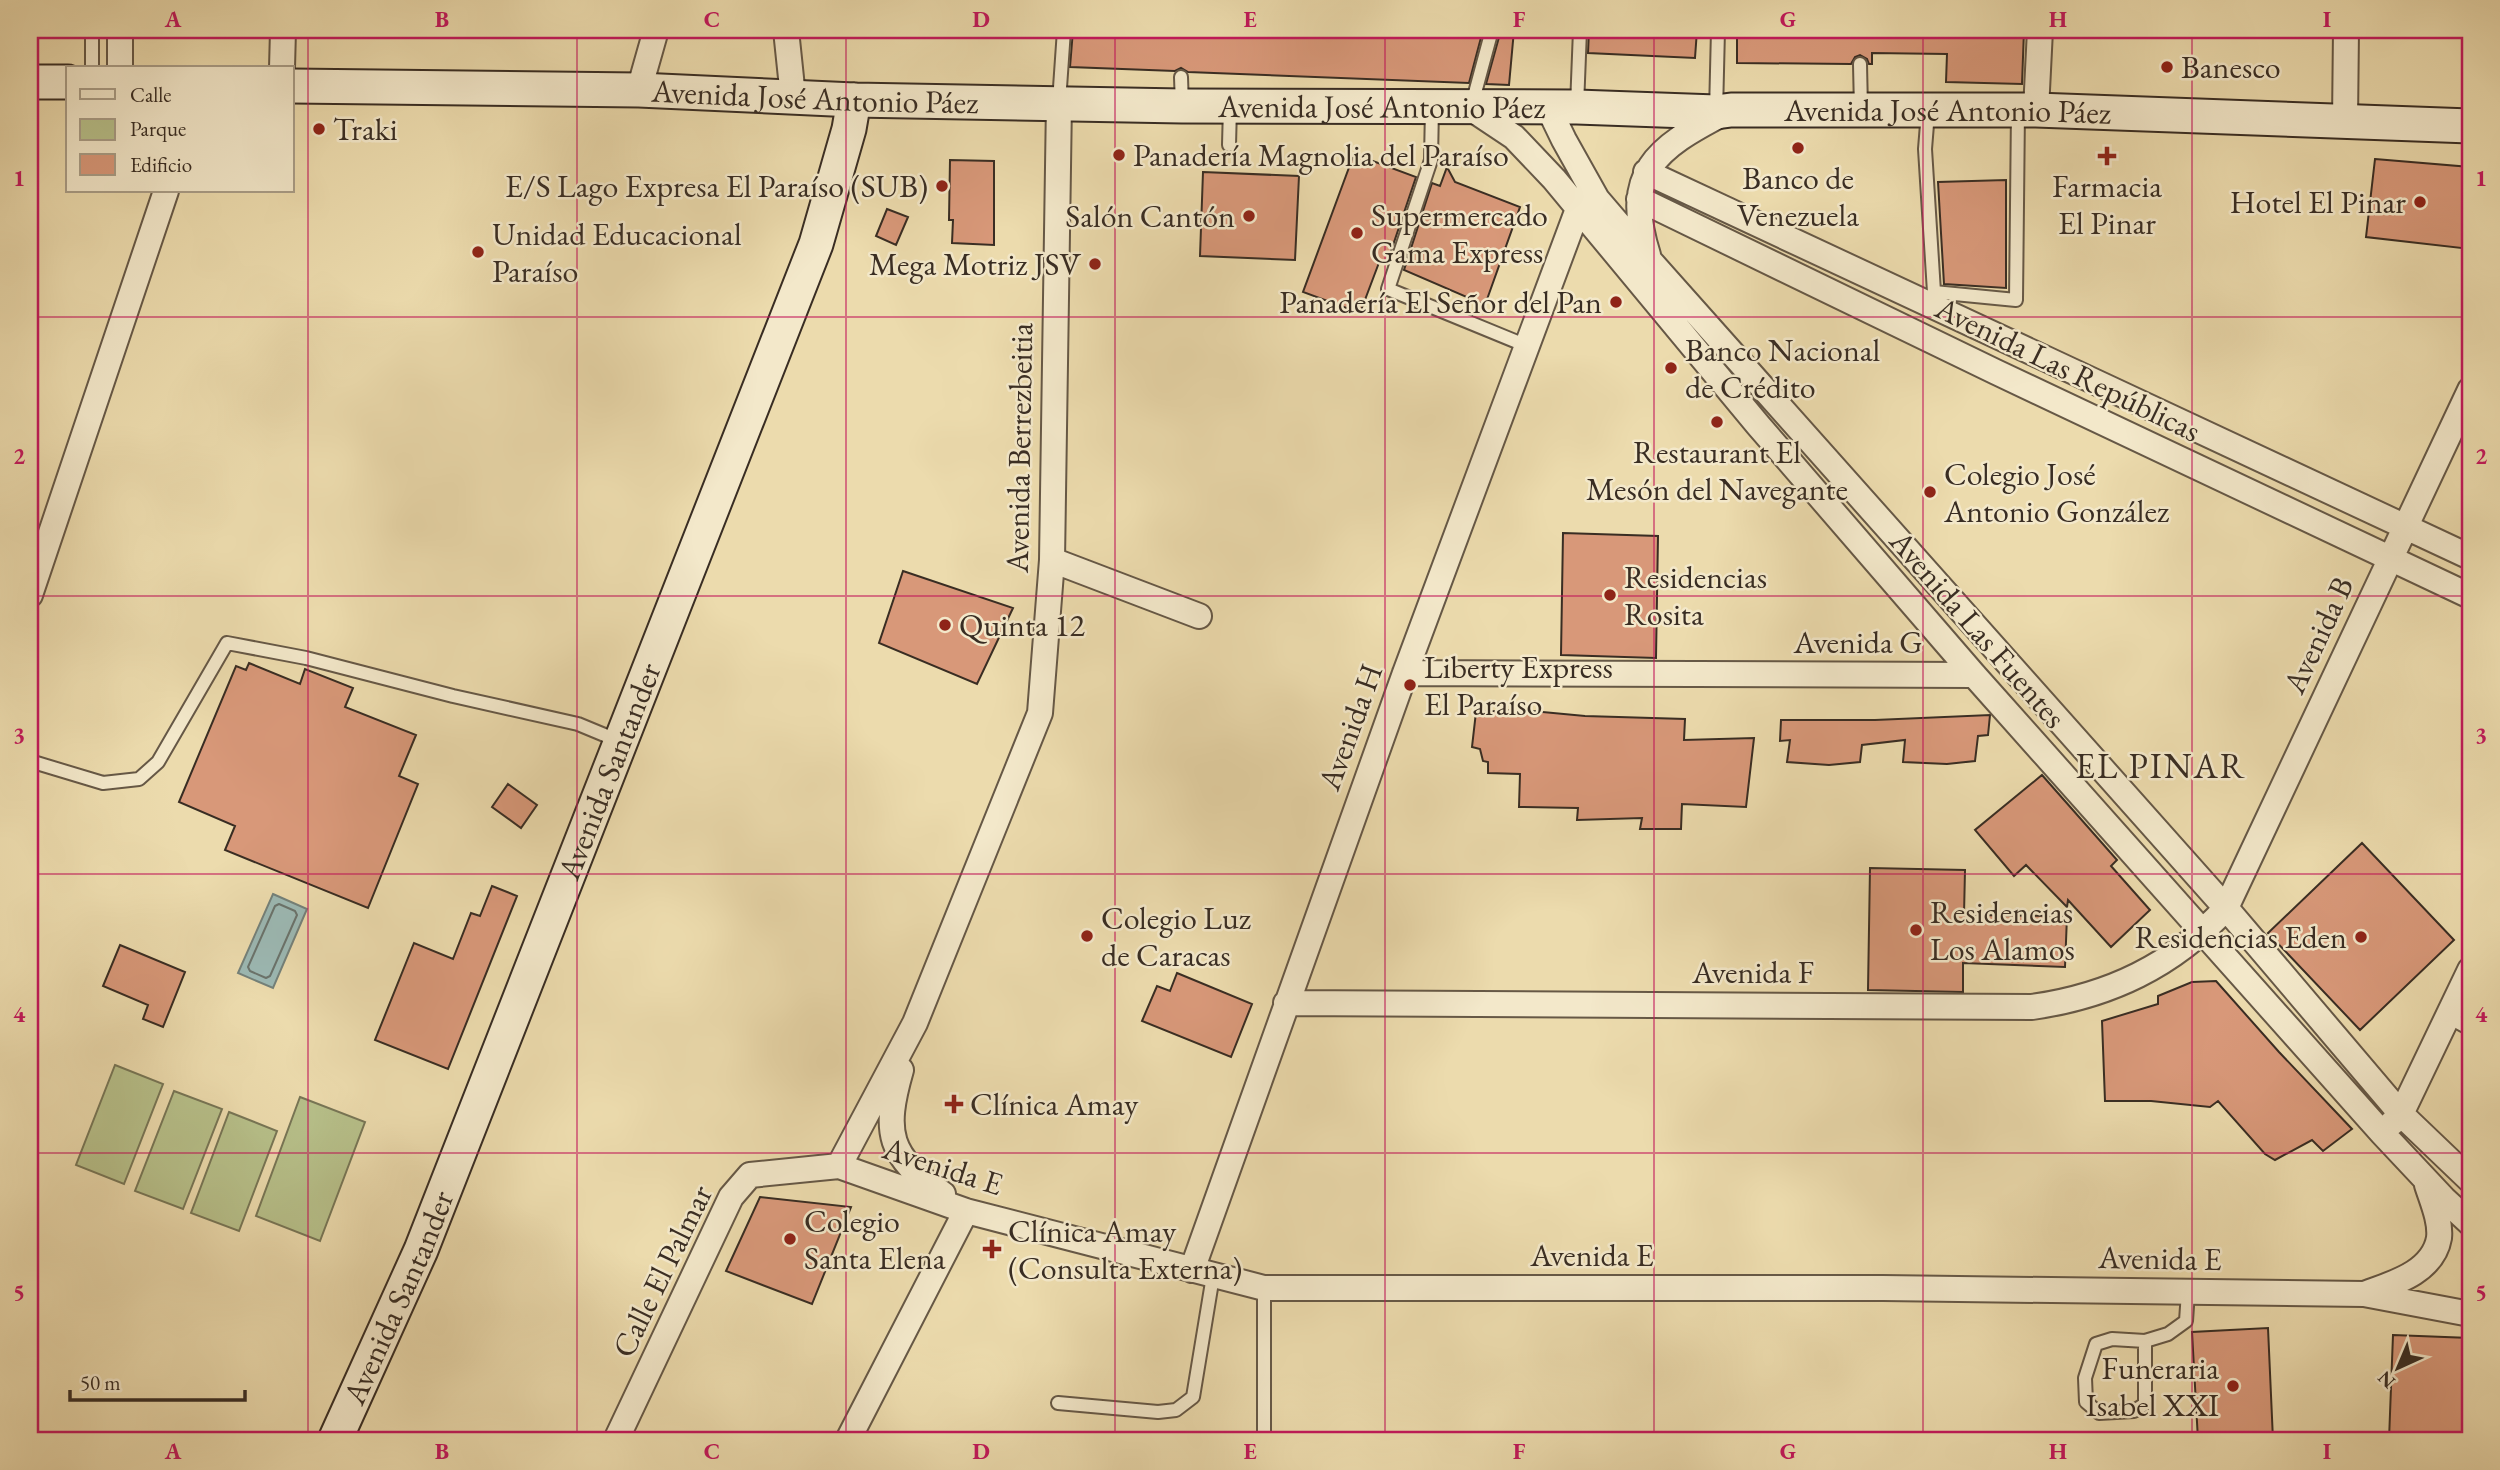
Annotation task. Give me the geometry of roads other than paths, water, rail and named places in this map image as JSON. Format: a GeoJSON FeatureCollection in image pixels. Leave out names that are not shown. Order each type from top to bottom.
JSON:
{"type":"FeatureCollection","features":[{"type":"Feature","properties":{"kind":"main road"},"geometry":{"type":"LineString","coordinates":[[30,82],[66,82]]}},
{"type":"Feature","properties":{"kind":"main road","name":"Avenida José Antonio Páez"},"geometry":{"type":"LineString","coordinates":[[294,86],[639,90],[854,100],[1059,102],[1182,92],[1230,106],[1470,106],[1723,111],[1928,108],[2470,126]]}},
{"type":"Feature","properties":{"kind":"main road","name":"Avenida Santander"},"geometry":{"type":"LineString","coordinates":[[336,1437],[421,1250],[816,244],[849,130],[854,100]]}},
{"type":"Feature","properties":{"kind":"street"},"geometry":{"type":"LineString","coordinates":[[120,30],[120,66]]}},
{"type":"Feature","properties":{"kind":"street"},"geometry":{"type":"LineString","coordinates":[[282,66],[283,30]]}},
{"type":"Feature","properties":{"kind":"street"},"geometry":{"type":"LineString","coordinates":[[639,90],[656,30]]}},
{"type":"Feature","properties":{"kind":"street"},"geometry":{"type":"LineString","coordinates":[[786,30],[793,97]]}},
{"type":"Feature","properties":{"kind":"street"},"geometry":{"type":"LineString","coordinates":[[2027,110],[2040,30]]}},
{"type":"Feature","properties":{"kind":"street"},"geometry":{"type":"LineString","coordinates":[[2345,121],[2346,30]]}},
{"type":"Feature","properties":{"kind":"street","name":"Avenida Berrezbeitia"},"geometry":{"type":"LineString","coordinates":[[966,1211],[922,1179],[906,1162],[896,1144],[890,1123],[892,1101],[915,1023],[1040,713],[1052,560],[1059,102]]}},
{"type":"Feature","properties":{"kind":"street","name":"Avenida Las Fuentes"},"geometry":{"type":"LineString","coordinates":[[1470,106],[1514,137],[1974,676],[2382,1133],[2470,1223]]}},
{"type":"Feature","properties":{"kind":"street","name":"Avenida Las Fuentes"},"geometry":{"type":"LineString","coordinates":[[1562,107],[1564,140],[1597,199],[2001,653],[2401,1114],[2470,1180]]}},
{"type":"Feature","properties":{"kind":"street"},"geometry":{"type":"LineString","coordinates":[[1651,262],[1642,236],[1639,213],[1639,199],[1646,172],[1676,139],[1723,111]]}},
{"type":"Feature","properties":{"kind":"street","name":"Avenida Las Repúblicas"},"geometry":{"type":"LineString","coordinates":[[1646,172],[2470,557]]}},
{"type":"Feature","properties":{"kind":"street"},"geometry":{"type":"LineString","coordinates":[[30,596],[166,192]]}},
{"type":"Feature","properties":{"kind":"street","name":"Avenida Las Repúblicas"},"geometry":{"type":"LineString","coordinates":[[1639,199],[2470,596]]}},
{"type":"Feature","properties":{"kind":"street","name":"Avenida H"},"geometry":{"type":"LineString","coordinates":[[1202,1273],[1286,1003],[1405,673],[1578,209]]}},
{"type":"Feature","properties":{"kind":"street","name":"Avenida B"},"geometry":{"type":"LineString","coordinates":[[2202,934],[2225,908],[2470,390]]}},
{"type":"Feature","properties":{"kind":"street"},"geometry":{"type":"LineString","coordinates":[[1052,560],[1199,616]]}},
{"type":"Feature","properties":{"kind":"street"},"geometry":{"type":"LineString","coordinates":[[1974,676],[2001,653]]}},
{"type":"Feature","properties":{"kind":"street","name":"Avenida G"},"geometry":{"type":"LineString","coordinates":[[1405,673],[1974,676]]}},
{"type":"Feature","properties":{"kind":"street","name":"Avenida F"},"geometry":{"type":"LineString","coordinates":[[1286,1003],[2032,1007],[2066,1002],[2122,983],[2164,960],[2202,934]]}},
{"type":"Feature","properties":{"kind":"street"},"geometry":{"type":"LineString","coordinates":[[2382,1133],[2401,1114],[2470,970]]}},
{"type":"Feature","properties":{"kind":"street","name":"Avenida Berrezbeitia"},"geometry":{"type":"LineString","coordinates":[[839,1166],[915,1023]]}},
{"type":"Feature","properties":{"kind":"street","name":"Avenida E"},"geometry":{"type":"LineString","coordinates":[[839,1166],[966,1211],[1264,1288],[1884,1288],[2364,1294],[2470,1314]]}},
{"type":"Feature","properties":{"kind":"street","name":"Calle El Palmar"},"geometry":{"type":"LineString","coordinates":[[616,1440],[731,1197],[750,1175],[839,1166]]}},
{"type":"Feature","properties":{"kind":"street","name":"Avenida E"},"geometry":{"type":"LineString","coordinates":[[2364,1294],[2403,1280],[2431,1257],[2439,1238],[2436,1213],[2425,1178]]}},
{"type":"Feature","properties":{"kind":"street"},"geometry":{"type":"LineString","coordinates":[[848,1440],[966,1211]]}},
{"type":"Feature","properties":{"kind":"lane"},"geometry":{"type":"LineString","coordinates":[[92,30],[92,66]]}},
{"type":"Feature","properties":{"kind":"lane"},"geometry":{"type":"LineString","coordinates":[[1059,102],[1064,30]]}},
{"type":"Feature","properties":{"kind":"lane"},"geometry":{"type":"LineString","coordinates":[[1470,106],[1492,30]]}},
{"type":"Feature","properties":{"kind":"lane"},"geometry":{"type":"LineString","coordinates":[[1562,107],[1580,30]]}},
{"type":"Feature","properties":{"kind":"lane"},"geometry":{"type":"LineString","coordinates":[[1718,30],[1723,111]]}},
{"type":"Feature","properties":{"kind":"lane"},"geometry":{"type":"LineString","coordinates":[[1860,64],[1861,109]]}},
{"type":"Feature","properties":{"kind":"lane"},"geometry":{"type":"LineString","coordinates":[[1229,145],[1230,106]]}},
{"type":"Feature","properties":{"kind":"lane"},"geometry":{"type":"LineString","coordinates":[[1432,107],[1430,160],[1388,289],[1527,346]]}},
{"type":"Feature","properties":{"kind":"lane"},"geometry":{"type":"LineString","coordinates":[[1928,108],[1925,149],[1934,292],[2016,300],[2027,110]]}},
{"type":"Feature","properties":{"kind":"lane"},"geometry":{"type":"LineString","coordinates":[[30,761],[103,783],[139,779],[158,762],[227,643],[306,658],[453,696],[578,724],[619,741]]}},
{"type":"Feature","properties":{"kind":"lane"},"geometry":{"type":"LineString","coordinates":[[2448,1017],[2470,1029]]}},
{"type":"Feature","properties":{"kind":"lane"},"geometry":{"type":"LineString","coordinates":[[1058,1403],[1158,1412],[1176,1410],[1192,1397],[1202,1273]]}},
{"type":"Feature","properties":{"kind":"lane"},"geometry":{"type":"LineString","coordinates":[[1264,1288],[1264,1440]]}},
{"type":"Feature","properties":{"kind":"lane"},"geometry":{"type":"LineString","coordinates":[[2145,1341],[2145,1404],[2134,1411],[2099,1413],[2086,1402],[2085,1378],[2096,1344],[2112,1339],[2145,1341],[2168,1335],[2186,1321],[2189,1292]]}},
{"type":"Feature","properties":{"kind":"water"},"geometry":{"type":"Polygon","coordinates":[[[273,894],[307,909],[273,988],[238,973],[273,894]]]}},
{"type":"Feature","properties":{"kind":"place","name":"Banesco"},"geometry":{"type":"Point","coordinates":[2167,67]}},
{"type":"Feature","properties":{"kind":"place","name":"Traki"},"geometry":{"type":"Point","coordinates":[319,129]}},
{"type":"Feature","properties":{"kind":"place","name":"Banco de Venezuela"},"geometry":{"type":"Point","coordinates":[1798,148]}},
{"type":"Feature","properties":{"kind":"place","name":"Panadería Magnolia del Paraíso"},"geometry":{"type":"Point","coordinates":[1119,155]}},
{"type":"Feature","properties":{"kind":"place","name":"Farmacia El Pinar"},"geometry":{"type":"Point","coordinates":[2107,156]}},
{"type":"Feature","properties":{"kind":"place","name":"E/S Lago Expresa El Paraíso (SUB)"},"geometry":{"type":"Point","coordinates":[942,186]}},
{"type":"Feature","properties":{"kind":"place","name":"Hotel El Pinar"},"geometry":{"type":"Point","coordinates":[2420,202]}},
{"type":"Feature","properties":{"kind":"place","name":"Salón Cantón"},"geometry":{"type":"Point","coordinates":[1249,216]}},
{"type":"Feature","properties":{"kind":"place","name":"Supermercado Gama Express"},"geometry":{"type":"Point","coordinates":[1357,233]}},
{"type":"Feature","properties":{"kind":"place","name":"Unidad Educacional Paraíso"},"geometry":{"type":"Point","coordinates":[478,252]}},
{"type":"Feature","properties":{"kind":"place","name":"Mega Motriz JSV"},"geometry":{"type":"Point","coordinates":[1095,264]}},
{"type":"Feature","properties":{"kind":"place","name":"Panadería El Señor del Pan"},"geometry":{"type":"Point","coordinates":[1616,302]}},
{"type":"Feature","properties":{"kind":"place","name":"Banco Nacional de Crédito"},"geometry":{"type":"Point","coordinates":[1671,368]}},
{"type":"Feature","properties":{"kind":"place","name":"Restaurant El Mesón del Navegante"},"geometry":{"type":"Point","coordinates":[1717,422]}},
{"type":"Feature","properties":{"kind":"place","name":"Colegio José Antonio González"},"geometry":{"type":"Point","coordinates":[1930,492]}},
{"type":"Feature","properties":{"kind":"place","name":"Residencias Rosita"},"geometry":{"type":"Point","coordinates":[1610,595]}},
{"type":"Feature","properties":{"kind":"place","name":"Quinta 12"},"geometry":{"type":"Point","coordinates":[945,625]}},
{"type":"Feature","properties":{"kind":"place","name":"Liberty Express El Paraíso"},"geometry":{"type":"Point","coordinates":[1410,685]}},
{"type":"Feature","properties":{"kind":"place","name":"Residencias Los Alamos"},"geometry":{"type":"Point","coordinates":[1916,930]}},
{"type":"Feature","properties":{"kind":"place","name":"Colegio Luz de Caracas"},"geometry":{"type":"Point","coordinates":[1087,936]}},
{"type":"Feature","properties":{"kind":"place","name":"Residencias Eden"},"geometry":{"type":"Point","coordinates":[2361,937]}},
{"type":"Feature","properties":{"kind":"place","name":"Clínica Amay"},"geometry":{"type":"Point","coordinates":[954,1104]}},
{"type":"Feature","properties":{"kind":"place","name":"Colegio Santa Elena"},"geometry":{"type":"Point","coordinates":[790,1239]}},
{"type":"Feature","properties":{"kind":"place","name":"Clínica Amay (Consulta Externa)"},"geometry":{"type":"Point","coordinates":[992,1249]}},
{"type":"Feature","properties":{"kind":"place","name":"Funeraria Isabel XXI"},"geometry":{"type":"Point","coordinates":[2233,1386]}},
{"type":"Feature","properties":{"kind":"district","name":"EL PINAR"},"geometry":{"type":"Point","coordinates":[2161,765]}}]}
